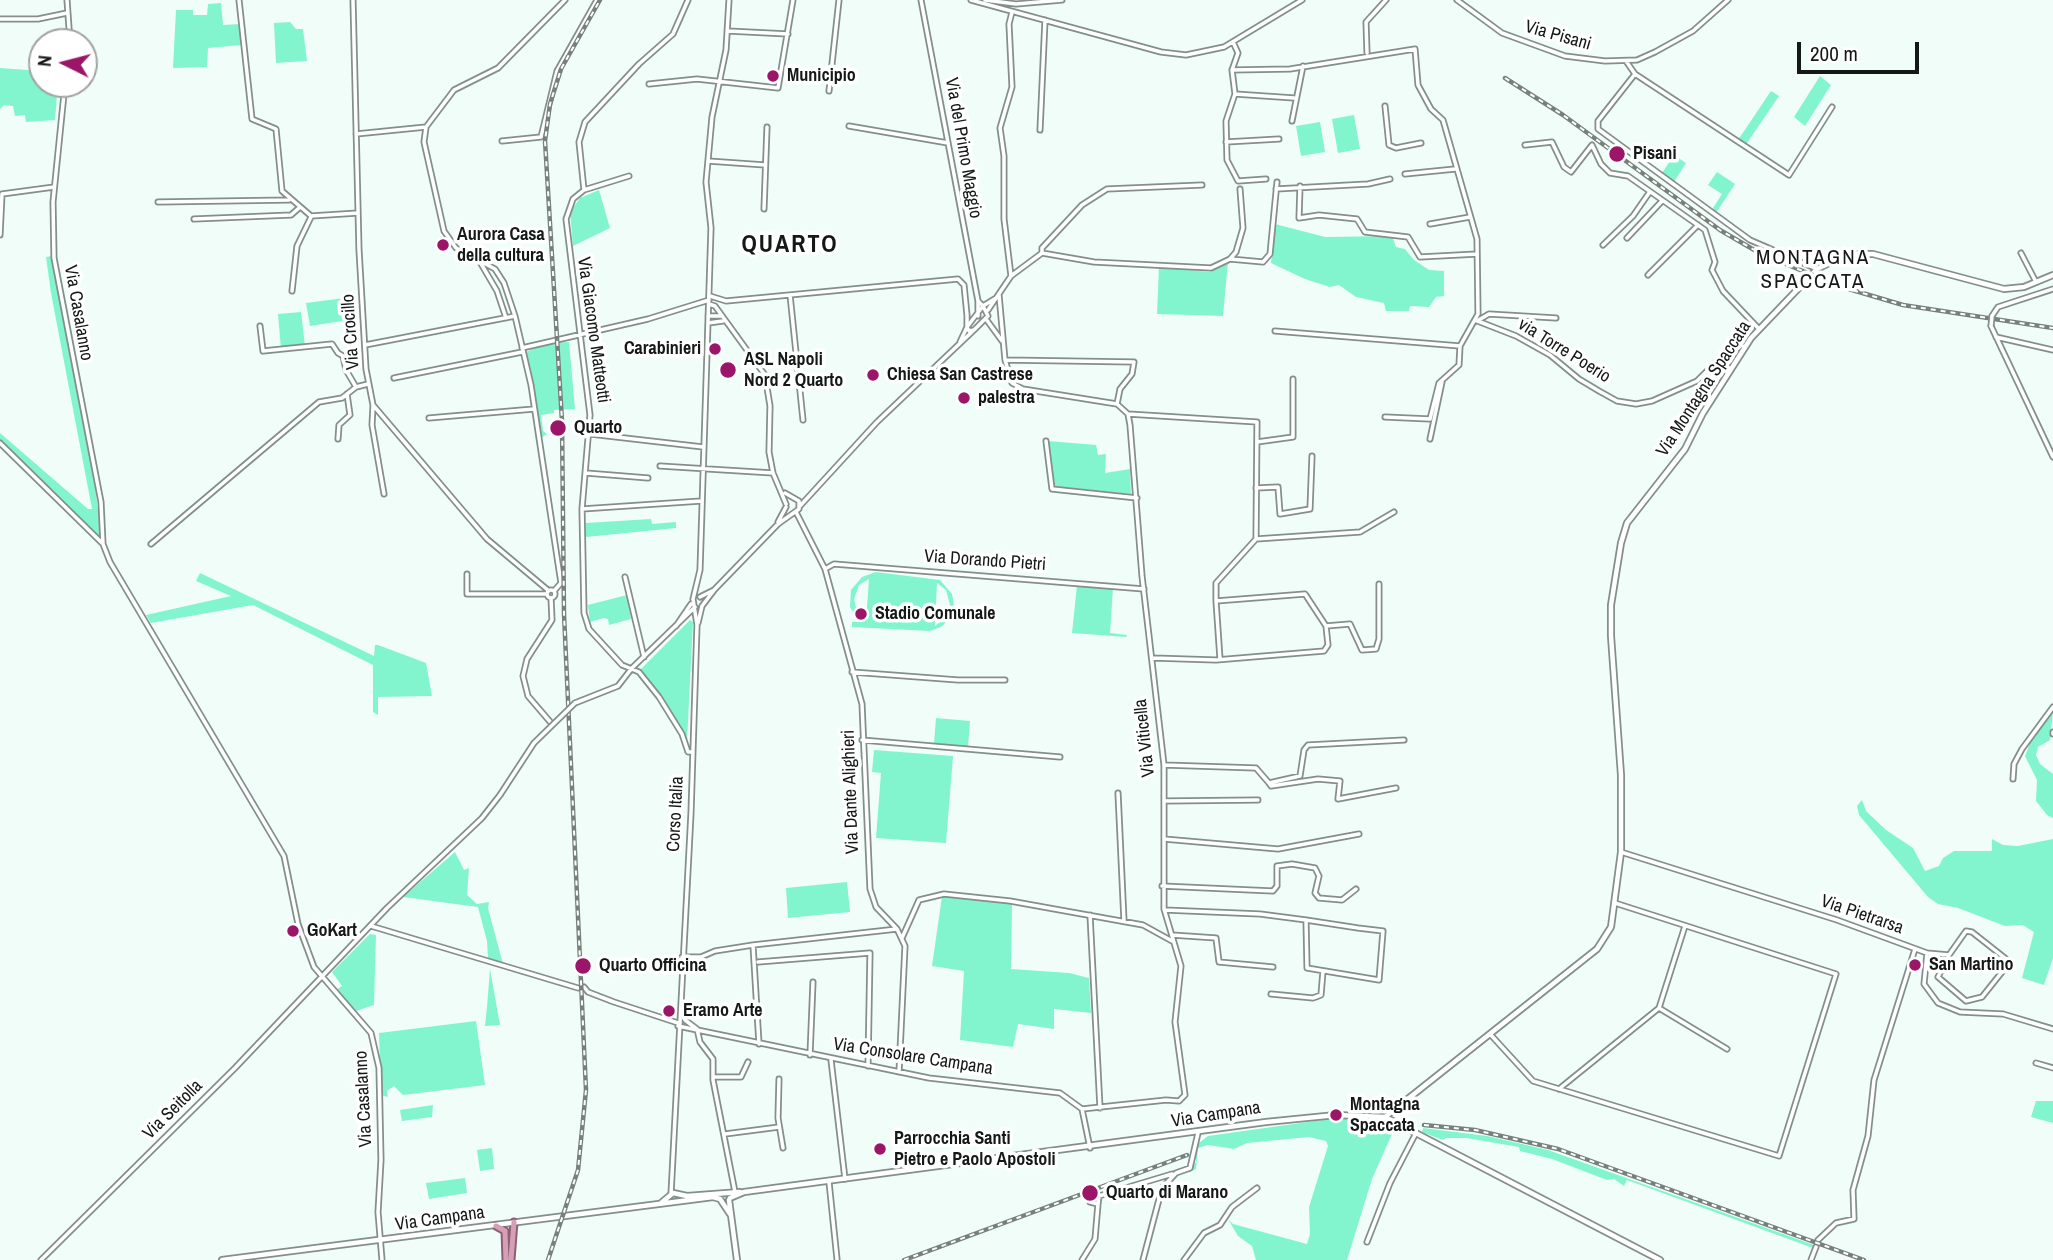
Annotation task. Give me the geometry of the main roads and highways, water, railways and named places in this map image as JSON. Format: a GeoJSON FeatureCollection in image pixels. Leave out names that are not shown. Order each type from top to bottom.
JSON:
{"type":"FeatureCollection","features":[{"type":"Feature","properties":{"kind":"highway"},"geometry":{"type":"LineString","coordinates":[[506,1260],[505,1231],[511,1223]]}},
{"type":"Feature","properties":{"kind":"highway"},"geometry":{"type":"LineString","coordinates":[[511,1223],[511,1260]]}},
{"type":"Feature","properties":{"kind":"highway"},"geometry":{"type":"LineString","coordinates":[[496,1226],[505,1231]]}},
{"type":"Feature","properties":{"kind":"main road","name":"Via Montagna Spaccata"},"geometry":{"type":"LineString","coordinates":[[1385,1117],[1597,949],[1611,927],[1621,852],[1621,775],[1611,636],[1611,605],[1620,542],[1627,523],[1685,449],[1703,413],[1759,329],[1817,269],[1848,254],[1873,254],[1994,288],[2018,288],[2053,275]]}},
{"type":"Feature","properties":{"kind":"main road","name":"Via Campana"},"geometry":{"type":"LineString","coordinates":[[674,1195],[729,1194],[829,1182],[1266,1122],[1336,1115],[1385,1117],[1660,1260]]}},
{"type":"Feature","properties":{"kind":"main road","name":"Via Campana"},"geometry":{"type":"LineString","coordinates":[[222,1260],[662,1203],[721,1200],[729,1194]]}},
{"type":"Feature","properties":{"kind":"main road"},"geometry":{"type":"LineString","coordinates":[[729,1194],[737,1260]]}},
{"type":"Feature","properties":{"kind":"main road"},"geometry":{"type":"LineString","coordinates":[[674,1195],[675,1203]]}},
{"type":"Feature","properties":{"kind":"main road"},"geometry":{"type":"LineString","coordinates":[[674,1195],[675,1203]]}},
{"type":"Feature","properties":{"kind":"main road"},"geometry":{"type":"LineString","coordinates":[[662,1203],[674,1195]]}},
{"type":"Feature","properties":{"kind":"main road"},"geometry":{"type":"LineString","coordinates":[[721,1200],[730,1214]]}},
{"type":"Feature","properties":{"kind":"railway"},"geometry":{"type":"LineString","coordinates":[[548,1260],[578,1170],[586,1090],[564,614],[562,421],[545,141],[550,104],[561,69],[600,0]]}},
{"type":"Feature","properties":{"kind":"railway"},"geometry":{"type":"LineString","coordinates":[[1505,78],[1563,115],[1720,230],[1761,254],[1842,287],[1903,305],[2053,328]]}},
{"type":"Feature","properties":{"kind":"railway"},"geometry":{"type":"LineString","coordinates":[[1424,1125],[1475,1130],[1558,1149],[1864,1260]]}},
{"type":"Feature","properties":{"kind":"railway"},"geometry":{"type":"LineString","coordinates":[[904,1260],[1187,1155]]}},
{"type":"Feature","properties":{"kind":"place","name":"Municipio"},"geometry":{"type":"Point","coordinates":[773,76]}},
{"type":"Feature","properties":{"kind":"place","name":"Pisani"},"geometry":{"type":"Point","coordinates":[1617,154]}},
{"type":"Feature","properties":{"kind":"place","name":"Aurora Casa della cultura"},"geometry":{"type":"Point","coordinates":[443,245]}},
{"type":"Feature","properties":{"kind":"place","name":"Carabinieri"},"geometry":{"type":"Point","coordinates":[715,349]}},
{"type":"Feature","properties":{"kind":"place","name":"ASL Napoli Nord 2 Quarto"},"geometry":{"type":"Point","coordinates":[728,370]}},
{"type":"Feature","properties":{"kind":"place","name":"Chiesa San Castrese"},"geometry":{"type":"Point","coordinates":[873,375]}},
{"type":"Feature","properties":{"kind":"place","name":"palestra"},"geometry":{"type":"Point","coordinates":[964,398]}},
{"type":"Feature","properties":{"kind":"place","name":"Quarto"},"geometry":{"type":"Point","coordinates":[558,428]}},
{"type":"Feature","properties":{"kind":"place","name":"Stadio Comunale"},"geometry":{"type":"Point","coordinates":[861,614]}},
{"type":"Feature","properties":{"kind":"place","name":"GoKart"},"geometry":{"type":"Point","coordinates":[293,931]}},
{"type":"Feature","properties":{"kind":"place","name":"San Martino"},"geometry":{"type":"Point","coordinates":[1915,965]}},
{"type":"Feature","properties":{"kind":"place","name":"Quarto Officina"},"geometry":{"type":"Point","coordinates":[583,966]}},
{"type":"Feature","properties":{"kind":"place","name":"Eramo Arte"},"geometry":{"type":"Point","coordinates":[669,1011]}},
{"type":"Feature","properties":{"kind":"place","name":"Montagna Spaccata"},"geometry":{"type":"Point","coordinates":[1336,1115]}},
{"type":"Feature","properties":{"kind":"place","name":"Parrocchia Santi Pietro e Paolo Apostoli"},"geometry":{"type":"Point","coordinates":[880,1149]}},
{"type":"Feature","properties":{"kind":"place","name":"Quarto di Marano"},"geometry":{"type":"Point","coordinates":[1090,1193]}},
{"type":"Feature","properties":{"kind":"district","name":"QUARTO"},"geometry":{"type":"Point","coordinates":[790,246]}},
{"type":"Feature","properties":{"kind":"district","name":"MONTAGNA SPACCATA"},"geometry":{"type":"Point","coordinates":[1813,270]}}]}
